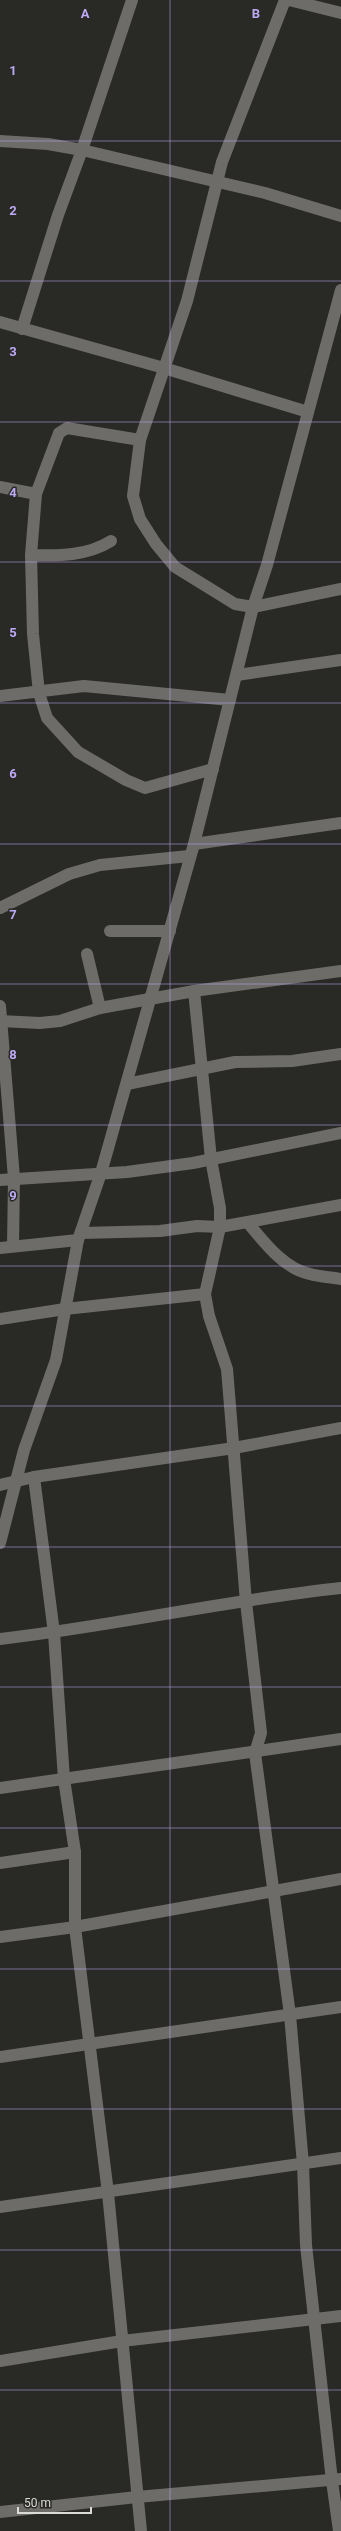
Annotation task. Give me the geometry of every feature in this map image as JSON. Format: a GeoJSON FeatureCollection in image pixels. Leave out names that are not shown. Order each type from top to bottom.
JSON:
{"type":"FeatureCollection","features":[{"type":"Feature","properties":{"kind":"street"},"geometry":{"type":"LineString","coordinates":[[22,330],[58,215],[82,150],[132,0]]}},
{"type":"Feature","properties":{"kind":"street"},"geometry":{"type":"LineString","coordinates":[[285,0],[246,96],[222,162],[187,301],[140,440],[133,496],[140,519],[156,544],[175,567],[235,604],[253,607],[341,589]]}},
{"type":"Feature","properties":{"kind":"street"},"geometry":{"type":"LineString","coordinates":[[289,0],[341,13]]}},
{"type":"Feature","properties":{"kind":"street"},"geometry":{"type":"LineString","coordinates":[[0,141],[48,144],[82,150],[217,183],[265,193],[341,216]]}},
{"type":"Feature","properties":{"kind":"street"},"geometry":{"type":"LineString","coordinates":[[0,1542],[14,1482],[56,1360],[79,1237],[101,1173],[170,931],[189,856],[194,844],[253,607],[267,565],[341,290]]}},
{"type":"Feature","properties":{"kind":"street"},"geometry":{"type":"LineString","coordinates":[[0,322],[22,330],[164,368],[308,412]]}},
{"type":"Feature","properties":{"kind":"street"},"geometry":{"type":"LineString","coordinates":[[140,440],[67,428],[59,433],[36,494],[31,555],[33,634],[39,693],[47,718],[65,740],[78,752],[126,780],[145,788],[213,769]]}},
{"type":"Feature","properties":{"kind":"street"},"geometry":{"type":"LineString","coordinates":[[0,488],[36,494]]}},
{"type":"Feature","properties":{"kind":"street"},"geometry":{"type":"LineString","coordinates":[[31,555],[80,553],[102,547],[111,540]]}},
{"type":"Feature","properties":{"kind":"street"},"geometry":{"type":"LineString","coordinates":[[237,675],[341,660]]}},
{"type":"Feature","properties":{"kind":"street"},"geometry":{"type":"LineString","coordinates":[[0,696],[39,693],[84,686],[230,700]]}},
{"type":"Feature","properties":{"kind":"street"},"geometry":{"type":"LineString","coordinates":[[194,844],[341,823]]}},
{"type":"Feature","properties":{"kind":"street"},"geometry":{"type":"LineString","coordinates":[[0,908],[69,874],[100,865],[189,856]]}},
{"type":"Feature","properties":{"kind":"street"},"geometry":{"type":"LineString","coordinates":[[110,930],[170,931]]}},
{"type":"Feature","properties":{"kind":"street"},"geometry":{"type":"LineString","coordinates":[[87,954],[100,1008]]}},
{"type":"Feature","properties":{"kind":"street"},"geometry":{"type":"LineString","coordinates":[[2,1021],[40,1023],[60,1021],[100,1008],[194,991],[341,970]]}},
{"type":"Feature","properties":{"kind":"street"},"geometry":{"type":"LineString","coordinates":[[194,991],[211,1159],[220,1208],[220,1227],[205,1294],[210,1316],[224,1357],[234,1448],[246,1602],[261,1733],[255,1753],[272,1891],[290,2015],[302,2164],[306,2245],[313,2320],[336,2480],[339,2531]]}},
{"type":"Feature","properties":{"kind":"street"},"geometry":{"type":"LineString","coordinates":[[0,1006],[14,1178],[13,1246]]}},
{"type":"Feature","properties":{"kind":"street"},"geometry":{"type":"LineString","coordinates":[[126,1084],[235,1062],[292,1062],[341,1054]]}},
{"type":"Feature","properties":{"kind":"street"},"geometry":{"type":"LineString","coordinates":[[0,1180],[127,1172],[193,1163],[341,1133]]}},
{"type":"Feature","properties":{"kind":"street"},"geometry":{"type":"LineString","coordinates":[[0,1248],[79,1237],[160,1231],[197,1226],[220,1227],[341,1205]]}},
{"type":"Feature","properties":{"kind":"street"},"geometry":{"type":"LineString","coordinates":[[248,1223],[270,1248],[295,1268],[309,1274],[341,1279]]}},
{"type":"Feature","properties":{"kind":"street"},"geometry":{"type":"LineString","coordinates":[[0,1319],[65,1309],[205,1294]]}},
{"type":"Feature","properties":{"kind":"street"},"geometry":{"type":"LineString","coordinates":[[0,1485],[34,1477],[234,1448],[341,1428]]}},
{"type":"Feature","properties":{"kind":"street"},"geometry":{"type":"LineString","coordinates":[[34,1477],[54,1633],[64,1779],[76,1852],[75,1926],[88,2045],[108,2193],[141,2531]]}},
{"type":"Feature","properties":{"kind":"street"},"geometry":{"type":"LineString","coordinates":[[0,1639],[54,1633],[246,1602],[298,1592],[341,1588]]}},
{"type":"Feature","properties":{"kind":"street"},"geometry":{"type":"LineString","coordinates":[[0,1788],[255,1753],[341,1739]]}},
{"type":"Feature","properties":{"kind":"street"},"geometry":{"type":"LineString","coordinates":[[0,1863],[76,1852]]}},
{"type":"Feature","properties":{"kind":"street"},"geometry":{"type":"LineString","coordinates":[[0,1937],[75,1926],[341,1879]]}},
{"type":"Feature","properties":{"kind":"street"},"geometry":{"type":"LineString","coordinates":[[0,2057],[341,2007]]}},
{"type":"Feature","properties":{"kind":"street"},"geometry":{"type":"LineString","coordinates":[[0,2207],[108,2193],[341,2158]]}},
{"type":"Feature","properties":{"kind":"street"},"geometry":{"type":"LineString","coordinates":[[0,2361],[122,2341],[341,2316]]}},
{"type":"Feature","properties":{"kind":"street"},"geometry":{"type":"LineString","coordinates":[[0,2512],[137,2497],[336,2480]]}}]}
